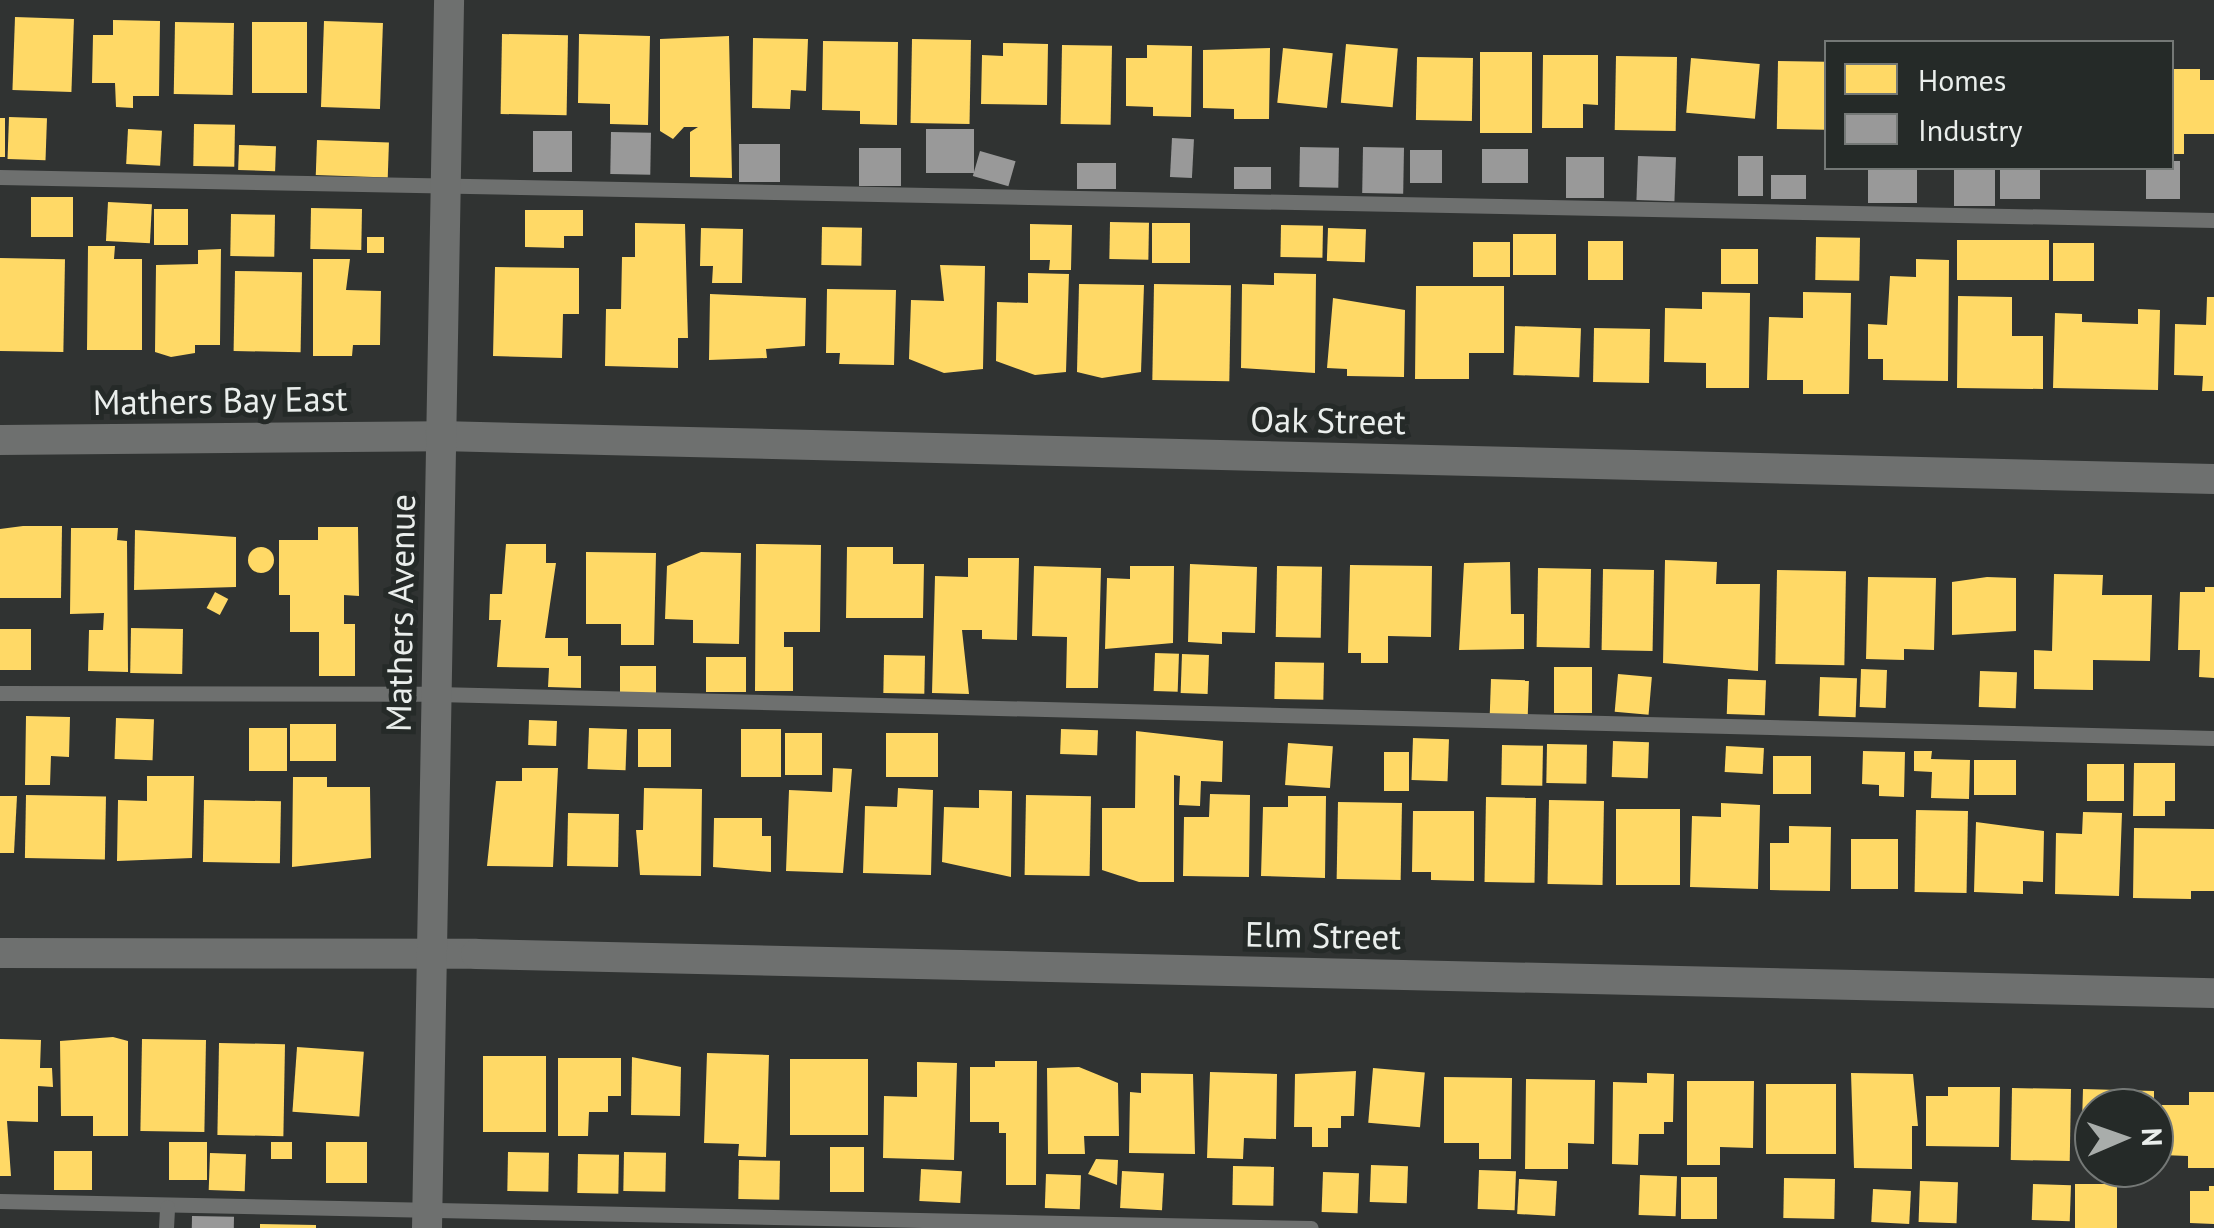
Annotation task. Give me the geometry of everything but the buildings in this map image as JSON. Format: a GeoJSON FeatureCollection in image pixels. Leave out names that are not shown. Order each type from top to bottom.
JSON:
{"type":"FeatureCollection","features":[{"type":"Feature","properties":{"kind":"street","name":"Mathers Avenue"},"geometry":{"type":"LineString","coordinates":[[427,1220],[449,0]]}},
{"type":"Feature","properties":{"kind":"street","name":"Mathers Bay East"},"geometry":{"type":"LineString","coordinates":[[0,440],[440,436]]}},
{"type":"Feature","properties":{"kind":"street","name":"Oak Street"},"geometry":{"type":"LineString","coordinates":[[440,436],[2214,478]]}},
{"type":"Feature","properties":{"kind":"street"},"geometry":{"type":"LineString","coordinates":[[0,954],[431,953]]}},
{"type":"Feature","properties":{"kind":"street","name":"Elm Street"},"geometry":{"type":"LineString","coordinates":[[431,953],[2214,993]]}},
{"type":"Feature","properties":{"kind":"lane"},"geometry":{"type":"LineString","coordinates":[[0,178],[2214,220]]}},
{"type":"Feature","properties":{"kind":"lane"},"geometry":{"type":"LineString","coordinates":[[0,694],[436,694],[2214,738]]}},
{"type":"Feature","properties":{"kind":"lane"},"geometry":{"type":"LineString","coordinates":[[0,1201],[427,1220],[1311,1228]]}},
{"type":"Feature","properties":{"kind":"lane"},"geometry":{"type":"LineString","coordinates":[[166,1207],[166,1228]]}}]}
